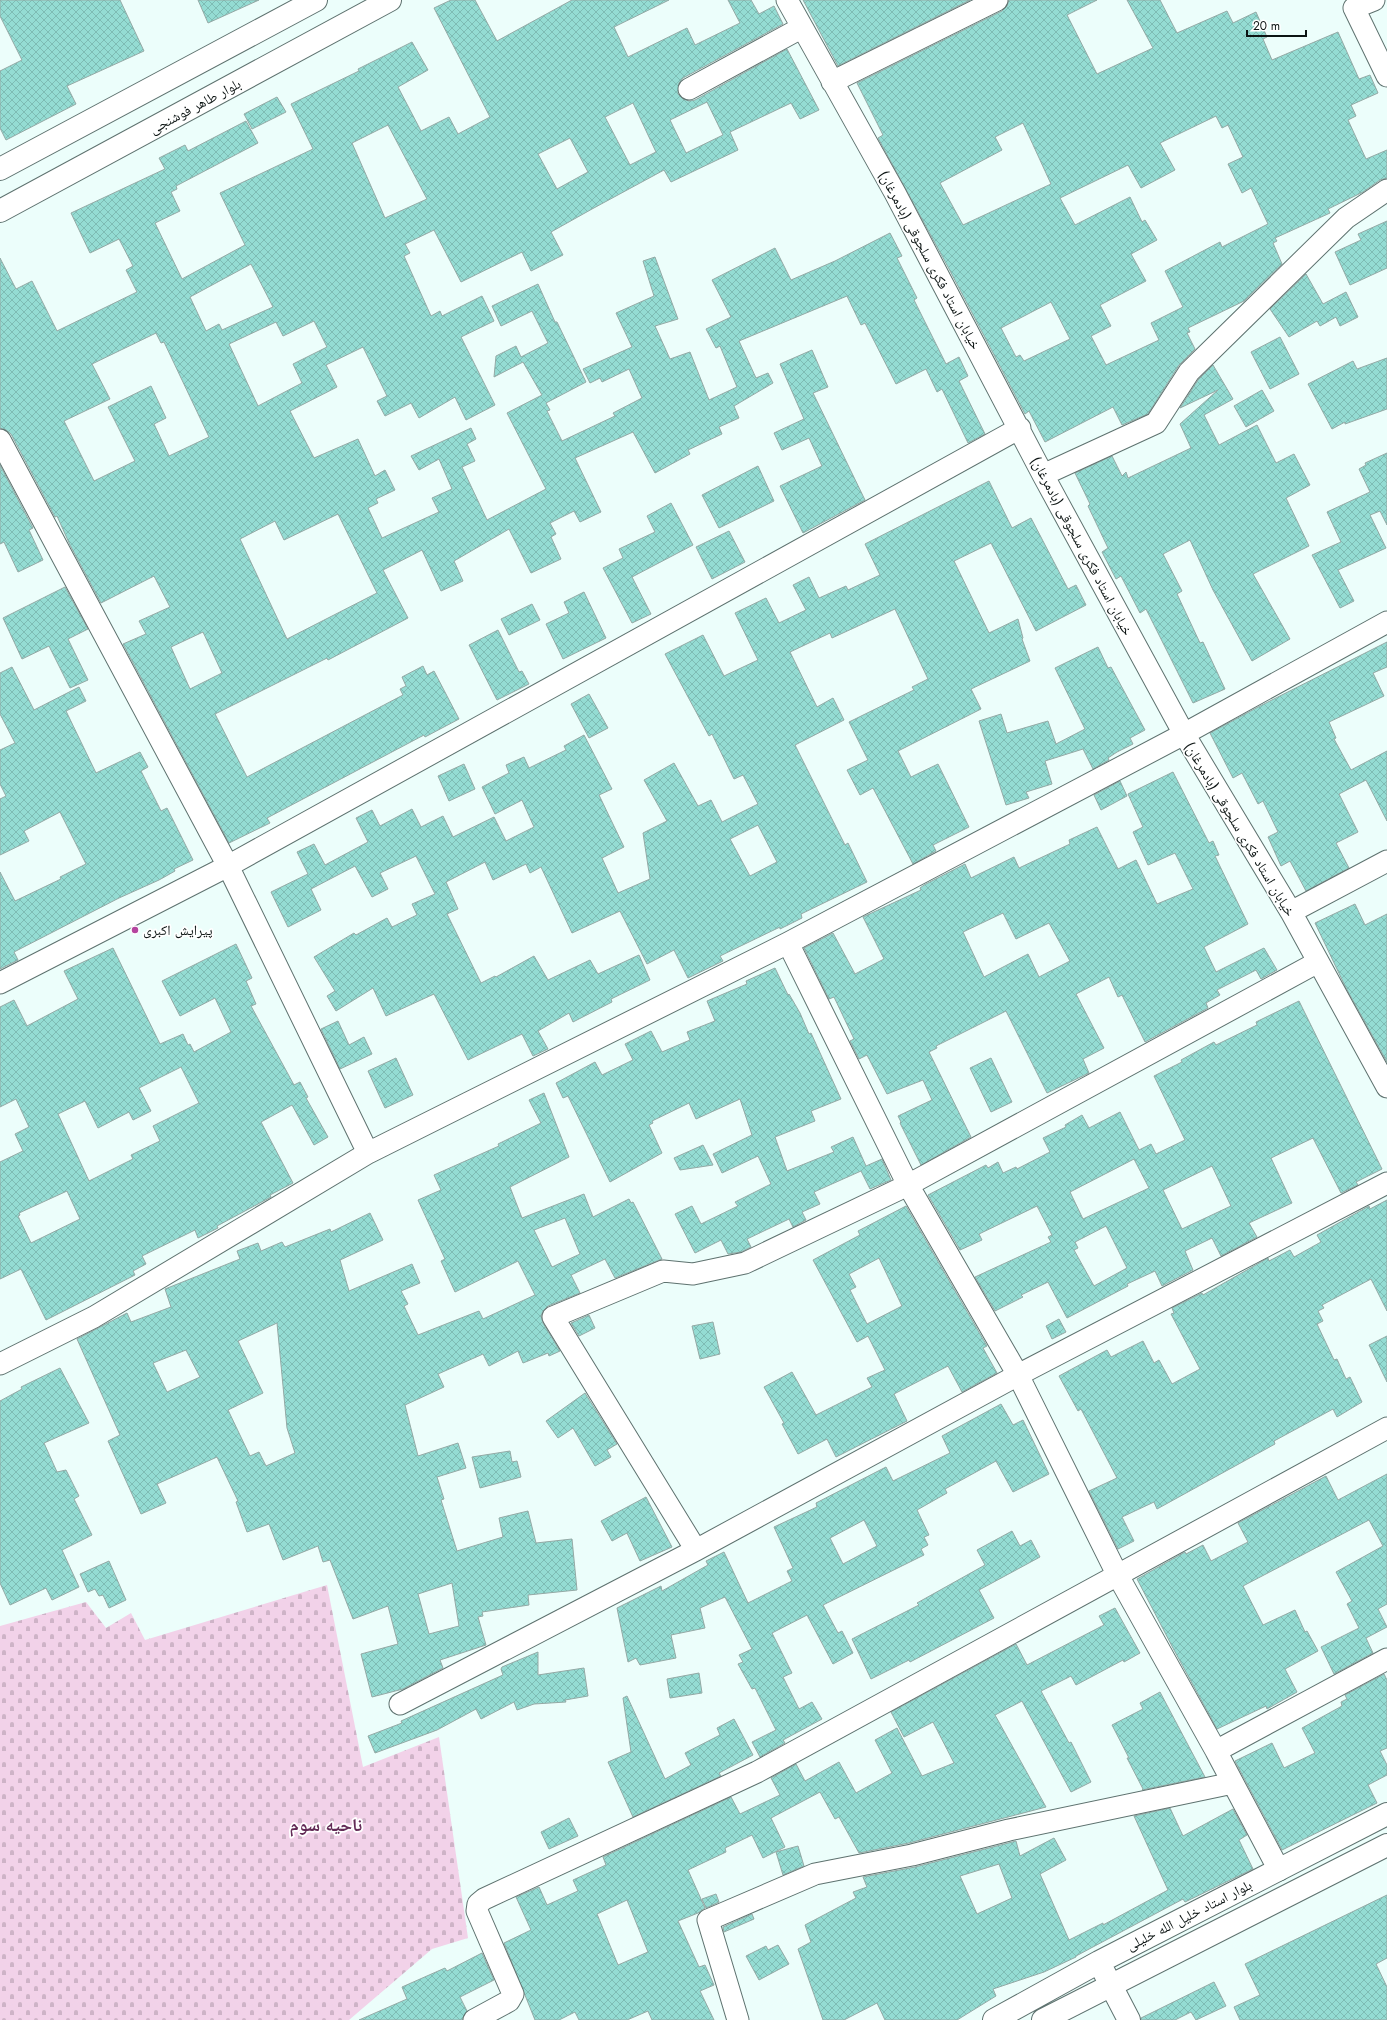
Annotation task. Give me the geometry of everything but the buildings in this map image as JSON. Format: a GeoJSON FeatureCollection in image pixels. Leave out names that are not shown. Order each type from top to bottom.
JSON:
{"type":"FeatureCollection","features":[{"type":"Feature","properties":{"kind":"street"},"geometry":{"type":"LineString","coordinates":[[0,169],[316,0]]}},
{"type":"Feature","properties":{"kind":"street","name":"بلوار طاهر فوشنجی"},"geometry":{"type":"LineString","coordinates":[[0,212],[390,0]]}},
{"type":"Feature","properties":{"kind":"street","name":"خیابان استاد فکری سلجوقی (بادمرغان)"},"geometry":{"type":"LineString","coordinates":[[787,0],[801,28],[895,193],[1044,475],[1184,734],[1291,912],[1387,1087]]}},
{"type":"Feature","properties":{"kind":"street"},"geometry":{"type":"LineString","coordinates":[[832,82],[997,0]]}},
{"type":"Feature","properties":{"kind":"street"},"geometry":{"type":"LineString","coordinates":[[1374,0],[1354,8],[1387,76]]}},
{"type":"Feature","properties":{"kind":"street"},"geometry":{"type":"LineString","coordinates":[[689,89],[801,28]]}},
{"type":"Feature","properties":{"kind":"street"},"geometry":{"type":"LineString","coordinates":[[1044,475],[1156,422],[1190,372],[1346,218],[1387,190]]}},
{"type":"Feature","properties":{"kind":"street"},"geometry":{"type":"LineString","coordinates":[[0,983],[228,866],[1020,428]]}},
{"type":"Feature","properties":{"kind":"street"},"geometry":{"type":"LineString","coordinates":[[0,440],[228,866],[368,1153]]}},
{"type":"Feature","properties":{"kind":"street"},"geometry":{"type":"LineString","coordinates":[[0,1364],[94,1317],[368,1153],[788,943],[1184,734],[1387,622]]}},
{"type":"Feature","properties":{"kind":"street"},"geometry":{"type":"LineString","coordinates":[[1291,912],[1387,860]]}},
{"type":"Feature","properties":{"kind":"street"},"geometry":{"type":"LineString","coordinates":[[788,943],[908,1185],[1018,1375],[1117,1574],[1216,1751],[1279,1870]]}},
{"type":"Feature","properties":{"kind":"street"},"geometry":{"type":"LineString","coordinates":[[696,1550],[554,1317],[663,1271],[693,1274],[745,1263],[908,1185],[1318,962]]}},
{"type":"Feature","properties":{"kind":"street"},"geometry":{"type":"LineString","coordinates":[[400,1704],[696,1550],[1018,1375],[1387,1183]]}},
{"type":"Feature","properties":{"kind":"street"},"geometry":{"type":"LineString","coordinates":[[474,2020],[509,2001],[513,1994],[477,1911],[478,1904],[484,1899],[757,1772],[1117,1574],[1387,1428]]}},
{"type":"Feature","properties":{"kind":"street"},"geometry":{"type":"LineString","coordinates":[[1216,1751],[1387,1659]]}},
{"type":"Feature","properties":{"kind":"street"},"geometry":{"type":"LineString","coordinates":[[738,2020],[708,1920],[815,1874],[912,1855],[1009,1830],[1233,1783]]}},
{"type":"Feature","properties":{"kind":"street","name":"بلوار استاد خلیل الله خلیلی"},"geometry":{"type":"LineString","coordinates":[[994,2020],[1099,1962],[1387,1814]]}},
{"type":"Feature","properties":{"kind":"street","name":"بلوار استاد خلیل الله خلیلی"},"geometry":{"type":"LineString","coordinates":[[1043,2020],[1387,1845]]}},
{"type":"Feature","properties":{"kind":"street"},"geometry":{"type":"LineString","coordinates":[[1099,1962],[1129,2020]]}},
{"type":"Feature","properties":{"kind":"green space"},"geometry":{"type":"Polygon","coordinates":[[[327,1585],[363,1767],[439,1737],[468,1938],[432,1949],[349,2020],[0,2020],[0,1626],[86,1602],[106,1628],[131,1613],[145,1640],[327,1585]]]}},
{"type":"Feature","properties":{"kind":"place","name":"پیرایش اکبری"},"geometry":{"type":"Point","coordinates":[135,930]}},
{"type":"Feature","properties":{"kind":"district","name":"ناحیه سوم"},"geometry":{"type":"Point","coordinates":[326,1825]}}]}
